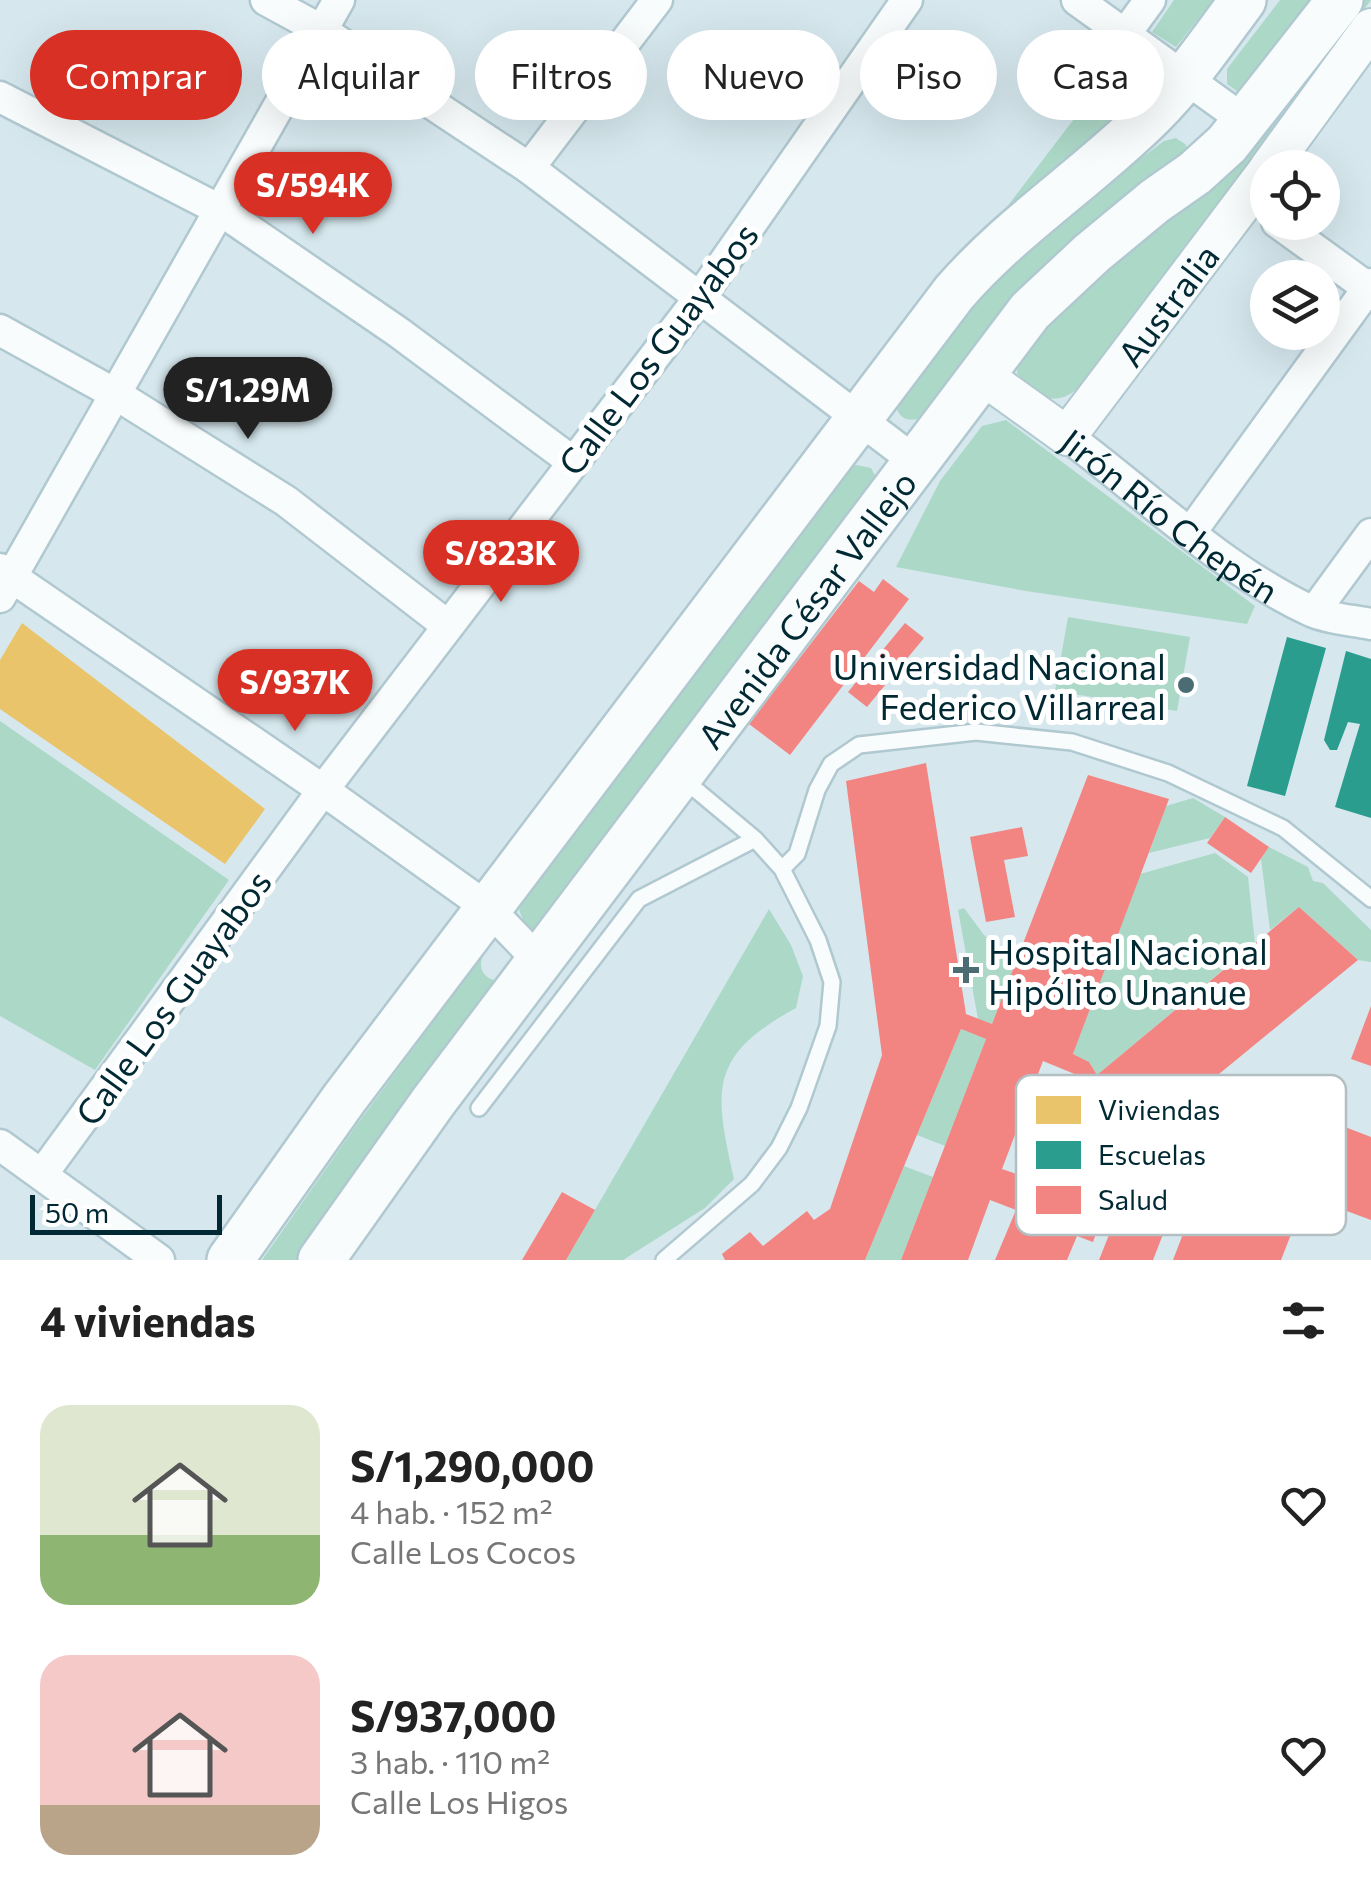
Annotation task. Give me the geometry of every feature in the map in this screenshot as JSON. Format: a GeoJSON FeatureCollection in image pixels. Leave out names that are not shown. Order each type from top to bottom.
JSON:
{"type":"FeatureCollection","features":[{"type":"Feature","properties":{"kind":"main road","name":"Avenida César Vallejo"},"geometry":{"type":"LineString","coordinates":[[230,1260],[344,1099],[858,416],[979,264],[1136,128],[1186,78],[1243,0]]}},
{"type":"Feature","properties":{"kind":"main road","name":"Avenida César Vallejo"},"geometry":{"type":"LineString","coordinates":[[321,1260],[432,1102],[1030,310],[1058,282],[1227,144],[1340,0]]}},
{"type":"Feature","properties":{"kind":"street"},"geometry":{"type":"LineString","coordinates":[[266,0],[321,30],[339,0]]}},
{"type":"Feature","properties":{"kind":"street"},"geometry":{"type":"LineString","coordinates":[[529,168],[657,0]]}},
{"type":"Feature","properties":{"kind":"street","name":"Calle Los Guayabos"},"geometry":{"type":"LineString","coordinates":[[43,1173],[323,790],[700,297],[907,0]]}},
{"type":"Feature","properties":{"kind":"street"},"geometry":{"type":"LineString","coordinates":[[1077,0],[1122,30]]}},
{"type":"Feature","properties":{"kind":"street"},"geometry":{"type":"LineString","coordinates":[[1128,30],[1150,0]]}},
{"type":"Feature","properties":{"kind":"street","name":"Australia"},"geometry":{"type":"LineString","coordinates":[[1289,150],[1371,28]]}},
{"type":"Feature","properties":{"kind":"street"},"geometry":{"type":"LineString","coordinates":[[1164,62],[1245,121]]}},
{"type":"Feature","properties":{"kind":"street"},"geometry":{"type":"LineString","coordinates":[[0,97],[220,210],[398,332],[573,462]]}},
{"type":"Feature","properties":{"kind":"street"},"geometry":{"type":"LineString","coordinates":[[455,119],[529,168],[916,462]]}},
{"type":"Feature","properties":{"kind":"street"},"geometry":{"type":"LineString","coordinates":[[270,120],[117,395],[4,581],[323,790],[488,908],[540,962]]}},
{"type":"Feature","properties":{"kind":"street","name":"Australia"},"geometry":{"type":"LineString","coordinates":[[1067,436],[1250,204]]}},
{"type":"Feature","properties":{"kind":"street"},"geometry":{"type":"LineString","coordinates":[[1191,532],[1370,288],[1302,240]]}},
{"type":"Feature","properties":{"kind":"street"},"geometry":{"type":"LineString","coordinates":[[0,330],[117,395],[286,501],[448,626]]}},
{"type":"Feature","properties":{"kind":"street","name":"Jirón Río Chepén"},"geometry":{"type":"LineString","coordinates":[[982,375],[1268,587],[1314,612],[1371,624]]}},
{"type":"Feature","properties":{"kind":"street"},"geometry":{"type":"LineString","coordinates":[[1314,612],[1371,534]]}},
{"type":"Feature","properties":{"kind":"street"},"geometry":{"type":"LineString","coordinates":[[2,1152],[43,1173],[121,1248],[159,1260]]}},
{"type":"Feature","properties":{"kind":"lane"},"geometry":{"type":"LineString","coordinates":[[782,869],[797,854],[817,790],[831,764],[859,745],[976,732],[1072,742],[1168,773],[1283,828],[1371,899]]}},
{"type":"Feature","properties":{"kind":"lane"},"geometry":{"type":"LineString","coordinates":[[664,1260],[752,1184],[779,1148],[800,1108],[828,1026],[832,982],[818,940],[782,869],[755,839],[678,774]]}},
{"type":"Feature","properties":{"kind":"lane"},"geometry":{"type":"LineString","coordinates":[[479,1108],[639,899],[755,839]]}},
{"type":"Feature","properties":{"kind":"green space"},"geometry":{"type":"Polygon","coordinates":[[[1174,0],[1213,0],[1176,47],[1164,40],[1164,30],[1153,30],[1174,0]]]}},
{"type":"Feature","properties":{"kind":"green space"},"geometry":{"type":"Polygon","coordinates":[[[1280,0],[1322,0],[1241,94],[1227,84],[1227,69],[1280,0]]]}},
{"type":"Feature","properties":{"kind":"green space"},"geometry":{"type":"Polygon","coordinates":[[[1364,0],[1371,0],[1259,150],[1250,150],[1364,0]]]}},
{"type":"Feature","properties":{"kind":"green space"},"geometry":{"type":"Polygon","coordinates":[[[1073,120],[1123,120],[1052,184],[1003,212],[1073,120]]]}},
{"type":"Feature","properties":{"kind":"green space"},"geometry":{"type":"Polygon","coordinates":[[[1176,138],[1189,151],[923,417],[902,417],[895,397],[992,283],[1062,218],[1164,141],[1176,138]]]}},
{"type":"Feature","properties":{"kind":"green space"},"geometry":{"type":"Polygon","coordinates":[[[1250,150],[1250,161],[1084,383],[1057,399],[1032,390],[1017,373],[1020,351],[1073,294],[1250,150]]]}},
{"type":"Feature","properties":{"kind":"green space"},"geometry":{"type":"Polygon","coordinates":[[[1006,420],[1255,606],[1247,624],[896,567],[940,481],[982,426],[1006,420]]]}},
{"type":"Feature","properties":{"kind":"green space"},"geometry":{"type":"Polygon","coordinates":[[[856,465],[871,468],[877,479],[535,931],[526,927],[519,910],[524,899],[847,470],[856,465]]]}},
{"type":"Feature","properties":{"kind":"green space"},"geometry":{"type":"Polygon","coordinates":[[[1068,617],[1190,637],[1177,711],[1055,691],[1068,617]]]}},
{"type":"Feature","properties":{"kind":"green space"},"geometry":{"type":"Polygon","coordinates":[[[0,721],[229,880],[95,1070],[0,1016],[0,721]]]}},
{"type":"Feature","properties":{"kind":"green space"},"geometry":{"type":"Polygon","coordinates":[[[1193,798],[1225,817],[1210,838],[1149,853],[1166,806],[1193,798]]]}},
{"type":"Feature","properties":{"kind":"green space"},"geometry":{"type":"Polygon","coordinates":[[[1269,847],[1308,867],[1313,881],[1323,883],[1371,930],[1371,962],[1358,960],[1299,907],[1270,930],[1261,859],[1269,847]]]}},
{"type":"Feature","properties":{"kind":"green space"},"geometry":{"type":"Polygon","coordinates":[[[1215,853],[1248,877],[1255,943],[1097,1075],[1089,1062],[1073,1054],[1140,874],[1215,853]]]}},
{"type":"Feature","properties":{"kind":"green space"},"geometry":{"type":"Polygon","coordinates":[[[964,908],[984,935],[1016,962],[992,1024],[978,1019],[958,910],[964,908]]]}},
{"type":"Feature","properties":{"kind":"green space"},"geometry":{"type":"Polygon","coordinates":[[[769,909],[791,945],[803,976],[796,1008],[746,1042],[724,1078],[723,1121],[734,1179],[705,1208],[623,1260],[566,1260],[769,909]]]}},
{"type":"Feature","properties":{"kind":"green space"},"geometry":{"type":"Polygon","coordinates":[[[483,955],[484,973],[500,981],[304,1260],[262,1260],[358,1123],[483,955]]]}},
{"type":"Feature","properties":{"kind":"green space"},"geometry":{"type":"Polygon","coordinates":[[[961,1029],[986,1039],[945,1146],[917,1135],[961,1029]]]}},
{"type":"Feature","properties":{"kind":"green space"},"geometry":{"type":"Polygon","coordinates":[[[904,1166],[933,1177],[901,1260],[865,1260],[904,1166]]]}},
{"type":"Feature","properties":{"kind":"building: Viviendas"},"geometry":{"type":"Polygon","coordinates":[[[22,623],[265,809],[225,864],[0,709],[0,660],[22,623]]]}},
{"type":"Feature","properties":{"kind":"building: Escuelas"},"geometry":{"type":"Polygon","coordinates":[[[1287,637],[1326,648],[1285,796],[1247,786],[1287,637]]]}},
{"type":"Feature","properties":{"kind":"building: Escuelas"},"geometry":{"type":"Polygon","coordinates":[[[1346,651],[1371,659],[1371,818],[1335,807],[1360,724],[1348,722],[1337,750],[1330,750],[1324,740],[1346,651]]]}},
{"type":"Feature","properties":{"kind":"building: Salud"},"geometry":{"type":"Polygon","coordinates":[[[883,579],[909,599],[790,755],[749,724],[859,581],[874,592],[883,579]]]}},
{"type":"Feature","properties":{"kind":"building: Salud"},"geometry":{"type":"Polygon","coordinates":[[[905,623],[924,638],[867,707],[848,692],[905,623]]]}},
{"type":"Feature","properties":{"kind":"building: Salud"},"geometry":{"type":"Polygon","coordinates":[[[926,763],[966,1014],[992,1024],[1088,775],[1169,799],[1073,1054],[1089,1062],[1097,1075],[1077,1075],[1043,1061],[1038,1075],[1016,1075],[1016,1132],[1002,1169],[1016,1174],[1016,1210],[990,1200],[968,1260],[901,1260],[986,1039],[961,1029],[865,1260],[725,1260],[722,1254],[750,1232],[763,1246],[807,1211],[814,1220],[830,1209],[882,1055],[846,781],[926,763]]]}},
{"type":"Feature","properties":{"kind":"building: Salud"},"geometry":{"type":"Polygon","coordinates":[[[1225,817],[1269,847],[1251,873],[1207,843],[1225,817]]]}},
{"type":"Feature","properties":{"kind":"building: Salud"},"geometry":{"type":"Polygon","coordinates":[[[1022,827],[1028,856],[1004,860],[1015,917],[986,922],[970,837],[1022,827]]]}},
{"type":"Feature","properties":{"kind":"building: Salud"},"geometry":{"type":"Polygon","coordinates":[[[1299,907],[1358,960],[1218,1075],[1097,1075],[1299,907]]]}},
{"type":"Feature","properties":{"kind":"building: Salud"},"geometry":{"type":"Polygon","coordinates":[[[1371,1006],[1371,1066],[1351,1059],[1371,1006]]]}},
{"type":"Feature","properties":{"kind":"building: Salud"},"geometry":{"type":"Polygon","coordinates":[[[1346,1127],[1371,1137],[1371,1220],[1346,1211],[1346,1127]]]}},
{"type":"Feature","properties":{"kind":"building: Salud"},"geometry":{"type":"Polygon","coordinates":[[[562,1192],[595,1210],[566,1260],[522,1260],[562,1192]]]}},
{"type":"Feature","properties":{"kind":"building: Salud"},"geometry":{"type":"Polygon","coordinates":[[[1016,1210],[1016,1235],[1096,1235],[1093,1242],[1077,1236],[1067,1260],[995,1260],[1016,1210]]]}},
{"type":"Feature","properties":{"kind":"building: Salud"},"geometry":{"type":"Polygon","coordinates":[[[1109,1235],[1163,1235],[1153,1260],[1099,1260],[1109,1235]]]}},
{"type":"Feature","properties":{"kind":"building: Salud"},"geometry":{"type":"Polygon","coordinates":[[[1183,1235],[1291,1235],[1281,1260],[1173,1260],[1183,1235]]]}},
{"type":"Feature","properties":{"kind":"place","name":"Universidad Nacional Federico Villarreal"},"geometry":{"type":"Point","coordinates":[1186,685]}},
{"type":"Feature","properties":{"kind":"place","name":"Hospital Nacional Hipólito Unanue"},"geometry":{"type":"Point","coordinates":[966,970]}}]}
